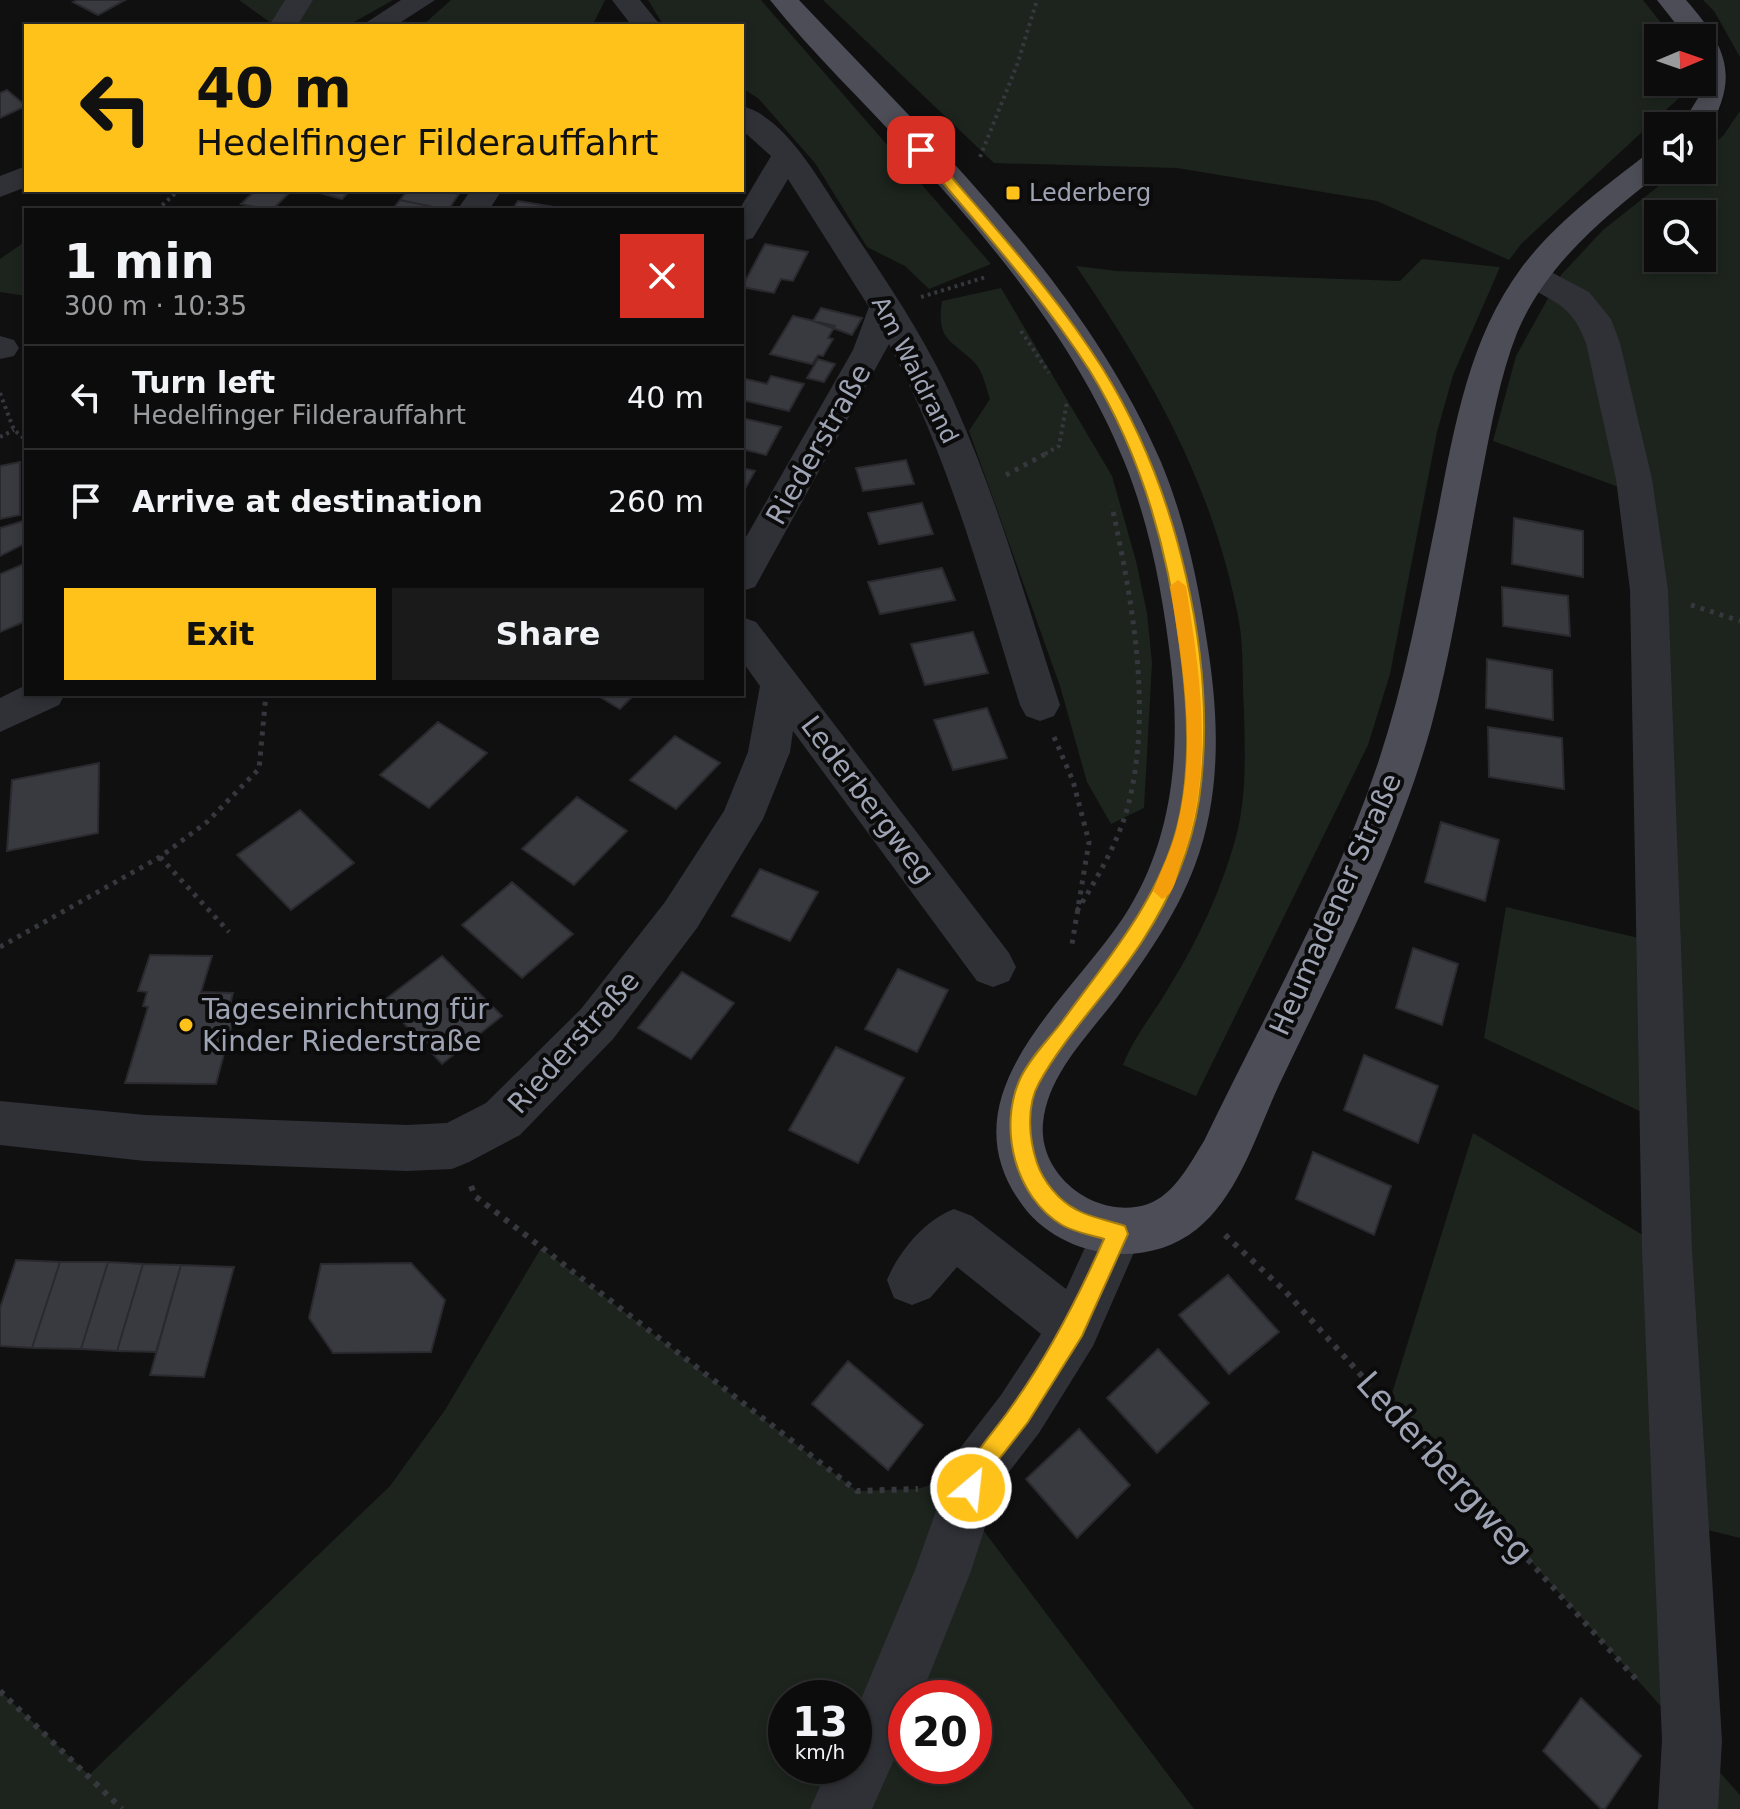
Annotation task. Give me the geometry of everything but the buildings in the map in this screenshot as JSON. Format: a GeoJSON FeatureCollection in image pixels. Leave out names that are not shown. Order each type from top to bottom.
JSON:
{"type":"FeatureCollection","features":[{"type":"Feature","properties":{"kind":"main road"},"geometry":{"type":"LineString","coordinates":[[784,0],[940,170],[1001,278],[1098,372],[1134,443],[1166,530],[1184,610],[1194,684],[1195,766],[1186,828],[1163,890],[1136,935],[1028,1082],[1019,1138],[1035,1185],[1068,1217],[1117,1234]]}},
{"type":"Feature","properties":{"kind":"main road"},"geometry":{"type":"LineString","coordinates":[[1671,0],[1707,41],[1719,77],[1710,112]]}},
{"type":"Feature","properties":{"kind":"main road","name":"Heumadener Straße"},"geometry":{"type":"LineString","coordinates":[[1117,1234],[1147,1229],[1173,1218],[1221,1157],[1358,868],[1396,772],[1422,689],[1455,510],[1489,357],[1534,273],[1600,206],[1644,171]]}},
{"type":"Feature","properties":{"kind":"street"},"geometry":{"type":"LineString","coordinates":[[284,24],[299,0]]}},
{"type":"Feature","properties":{"kind":"street"},"geometry":{"type":"LineString","coordinates":[[391,24],[421,0]]}},
{"type":"Feature","properties":{"kind":"street"},"geometry":{"type":"LineString","coordinates":[[620,10],[644,24]]}},
{"type":"Feature","properties":{"kind":"street","name":"Am Waldrand"},"geometry":{"type":"LineString","coordinates":[[744,117],[787,154],[886,307],[936,400],[971,488],[1040,705]]}},
{"type":"Feature","properties":{"kind":"street"},"geometry":{"type":"LineString","coordinates":[[744,228],[787,154]]}},
{"type":"Feature","properties":{"kind":"street"},"geometry":{"type":"LineString","coordinates":[[0,188],[24,176]]}},
{"type":"Feature","properties":{"kind":"street"},"geometry":{"type":"LineString","coordinates":[[1534,273],[1577,299],[1594,319],[1603,343],[1634,479],[1649,590],[1667,1250],[1692,1741],[1688,1809]]}},
{"type":"Feature","properties":{"kind":"street","name":"Riederstraße"},"geometry":{"type":"LineString","coordinates":[[744,573],[870,350],[886,307]]}},
{"type":"Feature","properties":{"kind":"street","name":"Lederbergweg"},"geometry":{"type":"LineString","coordinates":[[744,635],[993,967]]}},
{"type":"Feature","properties":{"kind":"street","name":"Riederstraße"},"geometry":{"type":"LineString","coordinates":[[0,1123],[145,1138],[407,1148],[452,1146],[503,1119],[587,1035],[681,915],[742,819],[769,752],[781,683]]}},
{"type":"Feature","properties":{"kind":"street"},"geometry":{"type":"LineString","coordinates":[[0,716],[41,696]]}},
{"type":"Feature","properties":{"kind":"street"},"geometry":{"type":"LineString","coordinates":[[912,1280],[954,1233],[1075,1328]]}},
{"type":"Feature","properties":{"kind":"street"},"geometry":{"type":"LineString","coordinates":[[840,1809],[872,1744],[943,1571],[976,1471],[1020,1414],[1075,1328],[1117,1234]]}},
{"type":"Feature","properties":{"kind":"path"},"geometry":{"type":"LineString","coordinates":[[977,162],[1017,65],[1037,0]]}},
{"type":"Feature","properties":{"kind":"path"},"geometry":{"type":"LineString","coordinates":[[159,208],[177,192]]}},
{"type":"Feature","properties":{"kind":"path"},"geometry":{"type":"LineString","coordinates":[[886,307],[1001,278]]}},
{"type":"Feature","properties":{"kind":"path"},"geometry":{"type":"LineString","coordinates":[[1018,327],[1051,377]]}},
{"type":"Feature","properties":{"kind":"path"},"geometry":{"type":"LineString","coordinates":[[1059,389],[1074,415]]}},
{"type":"Feature","properties":{"kind":"path"},"geometry":{"type":"LineString","coordinates":[[0,393],[14,430],[24,438]]}},
{"type":"Feature","properties":{"kind":"path"},"geometry":{"type":"LineString","coordinates":[[971,488],[1008,475],[1059,446],[1067,402]]}},
{"type":"Feature","properties":{"kind":"path"},"geometry":{"type":"LineString","coordinates":[[0,437],[14,430]]}},
{"type":"Feature","properties":{"kind":"path"},"geometry":{"type":"LineString","coordinates":[[1077,911],[1112,849],[1129,803],[1134,756],[1138,703],[1133,635],[1124,560],[1111,502]]}},
{"type":"Feature","properties":{"kind":"path"},"geometry":{"type":"LineString","coordinates":[[0,947],[160,857],[207,822],[259,769],[266,696]]}},
{"type":"Feature","properties":{"kind":"path"},"geometry":{"type":"LineString","coordinates":[[1040,705],[1073,781],[1089,842],[1071,954]]}},
{"type":"Feature","properties":{"kind":"path"},"geometry":{"type":"LineString","coordinates":[[160,857],[229,932]]}},
{"type":"Feature","properties":{"kind":"path"},"geometry":{"type":"LineString","coordinates":[[452,1146],[475,1196],[857,1491],[917,1489],[976,1471]]}},
{"type":"Feature","properties":{"kind":"path","name":"Lederbergweg"},"geometry":{"type":"LineString","coordinates":[[1189,1201],[1285,1291],[1640,1683]]}},
{"type":"Feature","properties":{"kind":"path"},"geometry":{"type":"LineString","coordinates":[[0,1691],[122,1809]]}},
{"type":"Feature","properties":{"kind":"shaded area"},"geometry":{"type":"Polygon","coordinates":[[[239,0],[393,0],[351,24],[272,24],[239,0]]]}},
{"type":"Feature","properties":{"kind":"shaded area"},"geometry":{"type":"Polygon","coordinates":[[[451,0],[605,0],[593,24],[424,24],[451,0]]]}},
{"type":"Feature","properties":{"kind":"shaded area"},"geometry":{"type":"Polygon","coordinates":[[[648,0],[761,0],[991,264],[929,289],[905,266],[867,247],[815,163],[759,99],[744,89],[744,24],[663,24],[648,0]]]}},
{"type":"Feature","properties":{"kind":"shaded area"},"geometry":{"type":"Polygon","coordinates":[[[823,0],[1643,0],[1662,24],[1644,24],[1644,96],[1681,96],[1664,112],[1644,112],[1644,130],[1522,243],[1509,260],[1377,201],[1177,168],[994,163],[823,0]]]}},
{"type":"Feature","properties":{"kind":"shaded area"},"geometry":{"type":"Polygon","coordinates":[[[1703,0],[1740,0],[1740,57],[1714,11],[1703,0]]]}},
{"type":"Feature","properties":{"kind":"shaded area"},"geometry":{"type":"Polygon","coordinates":[[[1740,111],[1740,1538],[1680,1523],[1692,1741],[1389,1403],[1473,1133],[1666,1249],[1663,1122],[1484,1038],[1506,907],[1660,943],[1635,493],[1493,441],[1516,356],[1561,275],[1603,230],[1661,184],[1716,184],[1716,141],[1740,111]]]}},
{"type":"Feature","properties":{"kind":"shaded area"},"geometry":{"type":"Polygon","coordinates":[[[24,242],[24,296],[0,292],[0,259],[24,242]]]}},
{"type":"Feature","properties":{"kind":"shaded area"},"geometry":{"type":"Polygon","coordinates":[[[1422,259],[1500,267],[1453,375],[1437,432],[1390,674],[1368,745],[1196,1096],[1123,1065],[1199,933],[1234,844],[1243,795],[1245,762],[1239,621],[1213,524],[1177,435],[1130,350],[1076,266],[1116,271],[1400,281],[1422,259]]]}},
{"type":"Feature","properties":{"kind":"shaded area"},"geometry":{"type":"Polygon","coordinates":[[[1001,288],[1112,476],[1147,613],[1152,663],[1144,808],[1111,824],[1087,782],[1060,686],[969,431],[990,399],[984,380],[975,363],[947,338],[941,324],[942,301],[1001,288]]]}},
{"type":"Feature","properties":{"kind":"shaded area"},"geometry":{"type":"Polygon","coordinates":[[[541,1248],[857,1491],[917,1489],[976,1471],[965,1506],[1194,1809],[0,1809],[0,1691],[89,1775],[390,1486],[445,1410],[541,1248]]]}},
{"type":"Feature","properties":{"kind":"shaded area"},"geometry":{"type":"Polygon","coordinates":[[[1692,1741],[1740,1795],[1740,1809],[1688,1809],[1692,1741]]]}},
{"type":"Feature","properties":{"kind":"slow traffic"},"geometry":{"type":"LineString","coordinates":[[1162,891],[1186,828],[1195,766],[1194,684],[1178,586]]}},
{"type":"Feature","properties":{"kind":"place","name":"Lederberg"},"geometry":{"type":"Point","coordinates":[1013,193]}},
{"type":"Feature","properties":{"kind":"place","name":"Tageseinrichtung für Kinder Riederstraße"},"geometry":{"type":"Point","coordinates":[186,1025]}},
{"type":"Feature","properties":{"kind":"route"},"geometry":{"type":"LineString","coordinates":[[921,150],[1022,267],[1098,372],[1134,443],[1166,530],[1184,610],[1194,684],[1195,766],[1186,828],[1163,890],[1136,935],[1028,1082],[1019,1138],[1035,1185],[1068,1217],[1117,1234],[1075,1328],[1020,1414],[976,1471],[971,1488]]}}]}
